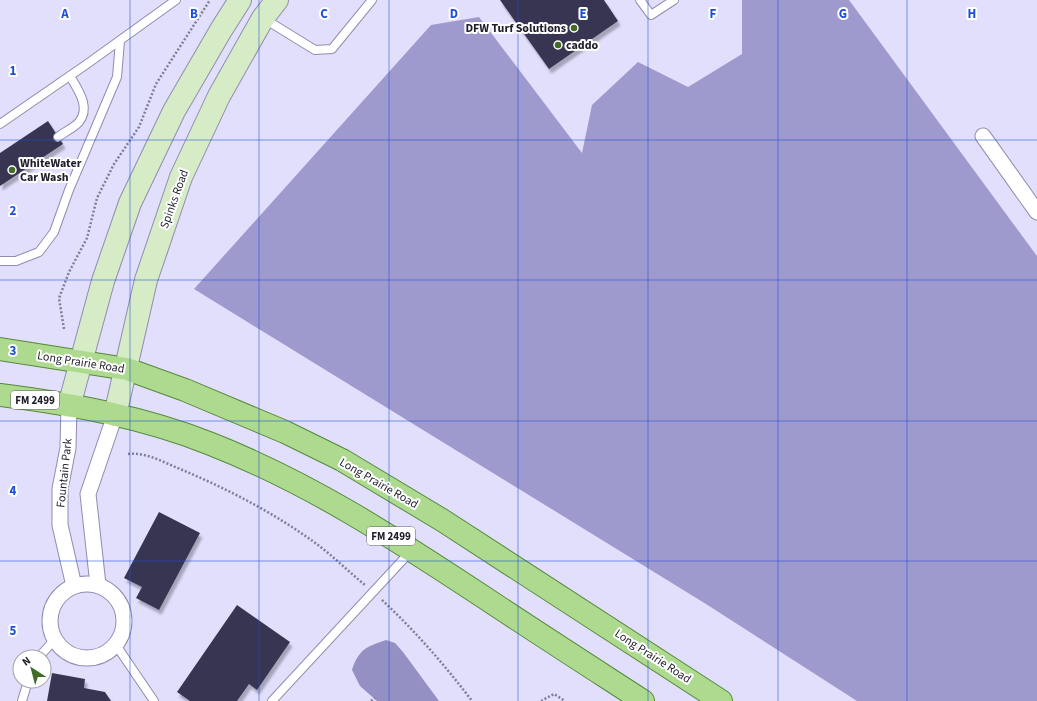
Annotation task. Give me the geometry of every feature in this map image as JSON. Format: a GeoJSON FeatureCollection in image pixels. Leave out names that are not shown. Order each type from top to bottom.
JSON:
{"type":"FeatureCollection","features":[{"type":"Feature","properties":{"kind":"main road","name":"Spinks Road"},"geometry":{"type":"LineString","coordinates":[[115,415],[127,369],[146,280],[181,177],[219,96],[263,18],[277,0]]}},
{"type":"Feature","properties":{"kind":"main road"},"geometry":{"type":"LineString","coordinates":[[69,406],[102,281],[130,203],[174,111],[236,1],[263,18]]}},
{"type":"Feature","properties":{"kind":"main road","name":"Long Prairie Road"},"geometry":{"type":"LineString","coordinates":[[0,349],[127,369],[185,390],[285,432],[342,460],[442,520],[721,701]]}},
{"type":"Feature","properties":{"kind":"main road","name":"FM 2499"},"geometry":{"type":"LineString","coordinates":[[0,395],[115,415],[170,429],[260,464],[312,490],[380,529],[643,701]]}},
{"type":"Feature","properties":{"kind":"street"},"geometry":{"type":"LineString","coordinates":[[983,136],[1036,210]]}},
{"type":"Feature","properties":{"kind":"street","name":"Fountain Park"},"geometry":{"type":"LineString","coordinates":[[69,406],[68,448],[60,489],[60,525],[74,586]]}},
{"type":"Feature","properties":{"kind":"street"},"geometry":{"type":"LineString","coordinates":[[98,584],[88,494],[115,415]]}},
{"type":"Feature","properties":{"kind":"street"},"geometry":{"type":"LineString","coordinates":[[86,583],[98,584],[109,590],[117,598],[123,609],[125,622],[123,634],[116,645],[106,654],[94,658],[82,658],[69,654],[59,646],[55,639],[50,624],[51,612],[56,601],[64,592],[74,586],[86,583]]}},
{"type":"Feature","properties":{"kind":"lane"},"geometry":{"type":"LineString","coordinates":[[0,124],[120,41],[176,0]]}},
{"type":"Feature","properties":{"kind":"lane"},"geometry":{"type":"LineString","coordinates":[[263,18],[315,50],[332,48],[372,0]]}},
{"type":"Feature","properties":{"kind":"lane"},"geometry":{"type":"LineString","coordinates":[[640,0],[651,15],[674,0]]}},
{"type":"Feature","properties":{"kind":"lane"},"geometry":{"type":"LineString","coordinates":[[0,261],[16,261],[39,252],[54,232],[69,190],[117,77],[120,41]]}},
{"type":"Feature","properties":{"kind":"lane"},"geometry":{"type":"LineString","coordinates":[[58,137],[79,122],[84,110],[82,98],[70,76]]}},
{"type":"Feature","properties":{"kind":"lane"},"geometry":{"type":"LineString","coordinates":[[272,701],[412,550]]}},
{"type":"Feature","properties":{"kind":"lane"},"geometry":{"type":"LineString","coordinates":[[46,649],[55,639]]}},
{"type":"Feature","properties":{"kind":"lane"},"geometry":{"type":"LineString","coordinates":[[116,645],[154,701]]}},
{"type":"Feature","properties":{"kind":"lane"},"geometry":{"type":"LineString","coordinates":[[22,701],[26,689]]}},
{"type":"Feature","properties":{"kind":"path"},"geometry":{"type":"LineString","coordinates":[[64,329],[59,298],[69,272],[87,238],[97,198],[114,164],[139,127],[156,84],[210,0]]}},
{"type":"Feature","properties":{"kind":"path"},"geometry":{"type":"LineString","coordinates":[[128,454],[137,453],[198,476],[249,502],[319,546],[411,627],[445,665],[472,701]]}},
{"type":"Feature","properties":{"kind":"path"},"geometry":{"type":"LineString","coordinates":[[541,701],[554,694],[565,701]]}},
{"type":"Feature","properties":{"kind":"path"},"geometry":{"type":"LineString","coordinates":[[371,701],[375,698]]}},
{"type":"Feature","properties":{"kind":"shaded area"},"geometry":{"type":"Polygon","coordinates":[[[742,0],[849,0],[1037,256],[1037,701],[857,701],[706,604],[194,289],[431,25],[479,17],[582,153],[592,105],[638,62],[688,87],[742,54],[742,0]]]}},
{"type":"Feature","properties":{"kind":"shaded area"},"geometry":{"type":"Polygon","coordinates":[[[386,640],[395,643],[403,652],[439,701],[377,701],[360,686],[352,670],[357,657],[368,647],[386,640]]]}},
{"type":"Feature","properties":{"kind":"building","name":"caddo"},"geometry":{"type":"Polygon","coordinates":[[[500,0],[604,0],[618,21],[549,69],[500,0]]]}},
{"type":"Feature","properties":{"kind":"building","name":"WhiteWater Car Wash"},"geometry":{"type":"Polygon","coordinates":[[[48,121],[63,144],[0,186],[0,153],[48,121]]]}},
{"type":"Feature","properties":{"kind":"building"},"geometry":{"type":"Polygon","coordinates":[[[159,512],[200,533],[159,610],[136,598],[142,587],[124,578],[159,512]]]}},
{"type":"Feature","properties":{"kind":"building"},"geometry":{"type":"Polygon","coordinates":[[[237,605],[290,642],[257,690],[249,684],[237,701],[190,701],[177,692],[237,605]]]}},
{"type":"Feature","properties":{"kind":"building"},"geometry":{"type":"Polygon","coordinates":[[[52,673],[85,679],[84,688],[105,692],[111,701],[47,701],[49,689],[52,689],[52,673]]]}},
{"type":"Feature","properties":{"kind":"place","name":"DFW Turf Solutions"},"geometry":{"type":"Point","coordinates":[574,28]}},
{"type":"Feature","properties":{"kind":"place","name":"caddo"},"geometry":{"type":"Point","coordinates":[558,45]}},
{"type":"Feature","properties":{"kind":"place","name":"WhiteWater Car Wash"},"geometry":{"type":"Point","coordinates":[12,170]}}]}
